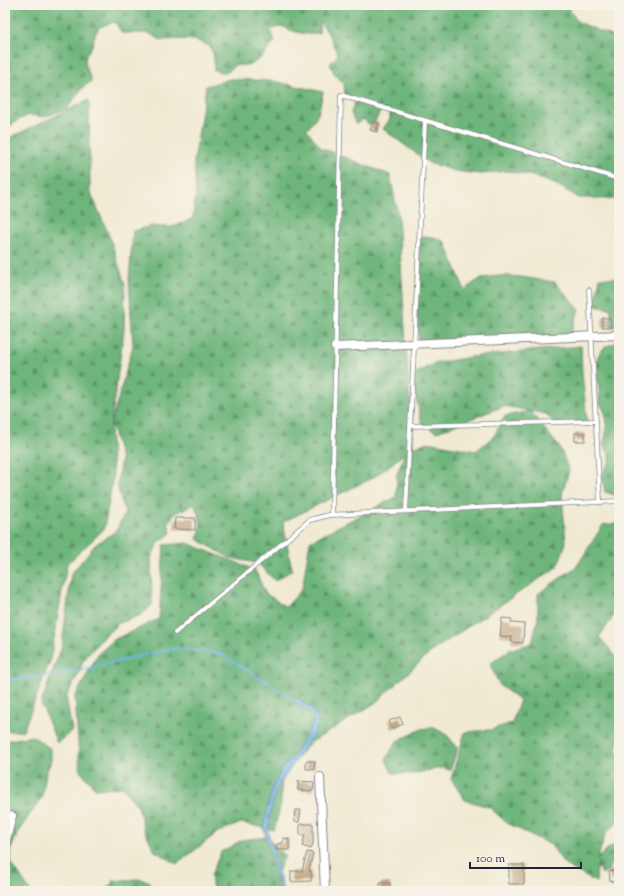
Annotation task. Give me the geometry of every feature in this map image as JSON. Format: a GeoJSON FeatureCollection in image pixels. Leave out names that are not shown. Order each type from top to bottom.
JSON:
{"type":"FeatureCollection","features":[{"type":"Feature","properties":{"kind":"street"},"geometry":{"type":"LineString","coordinates":[[335,346],[619,335]]}},
{"type":"Feature","properties":{"kind":"street"},"geometry":{"type":"LineString","coordinates":[[320,777],[325,891]]}},
{"type":"Feature","properties":{"kind":"street"},"geometry":{"type":"LineString","coordinates":[[5,842],[12,816]]}},
{"type":"Feature","properties":{"kind":"lane"},"geometry":{"type":"LineString","coordinates":[[332,515],[341,95],[619,179]]}},
{"type":"Feature","properties":{"kind":"lane"},"geometry":{"type":"LineString","coordinates":[[406,511],[425,121]]}},
{"type":"Feature","properties":{"kind":"lane"},"geometry":{"type":"LineString","coordinates":[[589,290],[600,502]]}},
{"type":"Feature","properties":{"kind":"lane"},"geometry":{"type":"LineString","coordinates":[[410,426],[596,421]]}},
{"type":"Feature","properties":{"kind":"lane"},"geometry":{"type":"LineString","coordinates":[[175,633],[302,524],[310,520],[332,515],[619,501]]}},
{"type":"Feature","properties":{"kind":"green space"},"geometry":{"type":"Polygon","coordinates":[[[5,5],[566,5],[578,22],[619,39],[619,198],[579,198],[557,185],[533,176],[508,171],[481,174],[455,171],[429,163],[383,129],[390,119],[390,110],[382,109],[374,123],[368,124],[364,119],[356,124],[351,113],[355,101],[345,95],[344,83],[335,75],[330,64],[338,55],[328,34],[320,22],[319,33],[300,33],[282,26],[270,30],[275,41],[258,60],[254,63],[235,65],[226,73],[214,70],[214,57],[210,46],[198,41],[186,39],[161,40],[149,33],[122,33],[115,22],[109,23],[101,27],[95,35],[85,59],[92,81],[82,88],[67,109],[43,117],[30,115],[18,120],[5,129],[5,5]]]}},
{"type":"Feature","properties":{"kind":"green space"},"geometry":{"type":"Polygon","coordinates":[[[230,79],[273,81],[323,92],[318,114],[307,130],[321,148],[390,175],[398,215],[409,394],[412,408],[413,447],[410,449],[427,442],[476,451],[494,436],[505,416],[530,411],[560,448],[569,471],[562,494],[566,543],[557,567],[432,651],[375,703],[310,743],[282,774],[281,804],[274,830],[241,823],[218,832],[177,864],[155,851],[144,830],[138,806],[122,787],[96,789],[80,771],[75,697],[98,654],[115,639],[159,619],[164,545],[187,543],[255,570],[265,593],[286,607],[302,589],[310,541],[396,497],[397,474],[405,453],[376,476],[283,522],[292,570],[275,581],[258,563],[230,558],[197,539],[200,530],[200,522],[194,504],[175,514],[168,522],[171,533],[159,542],[151,557],[152,605],[141,615],[119,623],[103,637],[83,661],[79,673],[66,697],[72,731],[57,743],[41,703],[62,646],[71,574],[95,545],[116,531],[125,513],[117,485],[121,459],[111,424],[133,346],[129,280],[133,231],[151,226],[172,227],[193,219],[196,188],[194,162],[206,86],[230,79]]]}},
{"type":"Feature","properties":{"kind":"green space"},"geometry":{"type":"Polygon","coordinates":[[[89,100],[90,191],[110,238],[125,284],[124,330],[110,429],[113,478],[104,529],[67,564],[50,661],[23,731],[5,731],[5,140],[89,100]]]}},
{"type":"Feature","properties":{"kind":"green space"},"geometry":{"type":"Polygon","coordinates":[[[420,236],[434,237],[445,242],[465,291],[473,283],[495,276],[520,277],[555,282],[579,309],[570,336],[419,341],[416,303],[420,236]]]}},
{"type":"Feature","properties":{"kind":"green space"},"geometry":{"type":"Polygon","coordinates":[[[600,278],[619,278],[619,328],[611,327],[611,309],[594,306],[600,278]]]}},
{"type":"Feature","properties":{"kind":"green space"},"geometry":{"type":"Polygon","coordinates":[[[619,342],[618,496],[605,492],[602,474],[610,461],[610,456],[603,444],[607,422],[605,412],[599,403],[597,366],[601,351],[608,346],[619,342]]]}},
{"type":"Feature","properties":{"kind":"green space"},"geometry":{"type":"Polygon","coordinates":[[[581,346],[587,422],[555,423],[546,414],[504,406],[437,432],[422,425],[411,375],[436,363],[471,357],[581,346]]]}},
{"type":"Feature","properties":{"kind":"green space"},"geometry":{"type":"Polygon","coordinates":[[[619,523],[619,613],[613,617],[599,637],[615,655],[619,666],[619,739],[616,749],[619,757],[619,821],[606,833],[597,860],[605,851],[619,841],[619,857],[616,856],[609,870],[602,874],[597,866],[596,882],[565,865],[551,845],[507,823],[489,807],[465,800],[451,779],[465,732],[490,730],[512,723],[520,700],[500,686],[490,664],[509,650],[532,643],[538,618],[538,594],[577,566],[603,525],[619,523]]]}},
{"type":"Feature","properties":{"kind":"green space"},"geometry":{"type":"Polygon","coordinates":[[[432,727],[446,734],[458,748],[450,770],[441,768],[412,774],[392,773],[386,759],[397,741],[422,729],[432,727]]]}},
{"type":"Feature","properties":{"kind":"green space"},"geometry":{"type":"Polygon","coordinates":[[[32,736],[51,749],[51,761],[46,773],[42,797],[20,829],[10,851],[12,864],[30,891],[5,891],[5,741],[32,736]]]}},
{"type":"Feature","properties":{"kind":"green space"},"geometry":{"type":"Polygon","coordinates":[[[267,837],[285,856],[275,878],[278,891],[213,891],[211,875],[221,852],[242,840],[267,837]]]}},
{"type":"Feature","properties":{"kind":"green space"},"geometry":{"type":"Polygon","coordinates":[[[137,879],[149,881],[155,891],[106,891],[113,881],[137,879]]]}},
{"type":"Feature","properties":{"kind":"water"},"geometry":{"type":"Polygon","coordinates":[[[297,698],[313,710],[318,718],[318,725],[276,790],[270,814],[268,831],[283,891],[280,891],[264,830],[272,790],[281,770],[294,755],[314,722],[312,715],[292,700],[297,698]]]}},
{"type":"Feature","properties":{"kind":"building"},"geometry":{"type":"Polygon","coordinates":[[[373,121],[379,123],[377,132],[370,130],[373,121]]]}},
{"type":"Feature","properties":{"kind":"building"},"geometry":{"type":"Polygon","coordinates":[[[602,318],[610,318],[611,327],[602,327],[602,318]]]}},
{"type":"Feature","properties":{"kind":"building"},"geometry":{"type":"Polygon","coordinates":[[[575,433],[585,433],[585,441],[575,441],[575,433]]]}},
{"type":"Feature","properties":{"kind":"building"},"geometry":{"type":"Polygon","coordinates":[[[175,518],[195,518],[195,530],[174,529],[175,518]]]}},
{"type":"Feature","properties":{"kind":"building"},"geometry":{"type":"Polygon","coordinates":[[[502,618],[512,619],[511,623],[524,624],[523,643],[511,642],[512,637],[500,636],[502,618]]]}},
{"type":"Feature","properties":{"kind":"building"},"geometry":{"type":"Polygon","coordinates":[[[400,717],[403,724],[392,729],[389,721],[400,717]]]}},
{"type":"Feature","properties":{"kind":"building"},"geometry":{"type":"Polygon","coordinates":[[[306,761],[315,761],[314,769],[306,769],[306,761]]]}},
{"type":"Feature","properties":{"kind":"building"},"geometry":{"type":"Polygon","coordinates":[[[298,781],[314,782],[313,791],[298,790],[298,781]]]}},
{"type":"Feature","properties":{"kind":"building"},"geometry":{"type":"Polygon","coordinates":[[[295,810],[301,810],[299,822],[294,821],[295,810]]]}},
{"type":"Feature","properties":{"kind":"building"},"geometry":{"type":"Polygon","coordinates":[[[300,824],[313,824],[313,843],[311,849],[302,846],[305,835],[300,835],[300,824]]]}},
{"type":"Feature","properties":{"kind":"building"},"geometry":{"type":"Polygon","coordinates":[[[283,838],[289,839],[289,850],[276,850],[277,844],[283,843],[283,838]]]}},
{"type":"Feature","properties":{"kind":"building"},"geometry":{"type":"Polygon","coordinates":[[[307,852],[313,853],[309,871],[311,871],[311,881],[291,882],[291,871],[302,871],[307,852]]]}},
{"type":"Feature","properties":{"kind":"building"},"geometry":{"type":"Polygon","coordinates":[[[509,865],[524,865],[524,884],[509,884],[509,865]]]}},
{"type":"Feature","properties":{"kind":"building"},"geometry":{"type":"Polygon","coordinates":[[[619,870],[619,882],[610,881],[609,871],[619,870]]]}},
{"type":"Feature","properties":{"kind":"building"},"geometry":{"type":"Polygon","coordinates":[[[380,883],[390,883],[391,891],[380,891],[380,883]]]}},
{"type":"Feature","properties":{"kind":"waterway"},"geometry":{"type":"LineString","coordinates":[[5,678],[11,680],[68,673],[175,648],[221,654],[295,700]]}}]}
